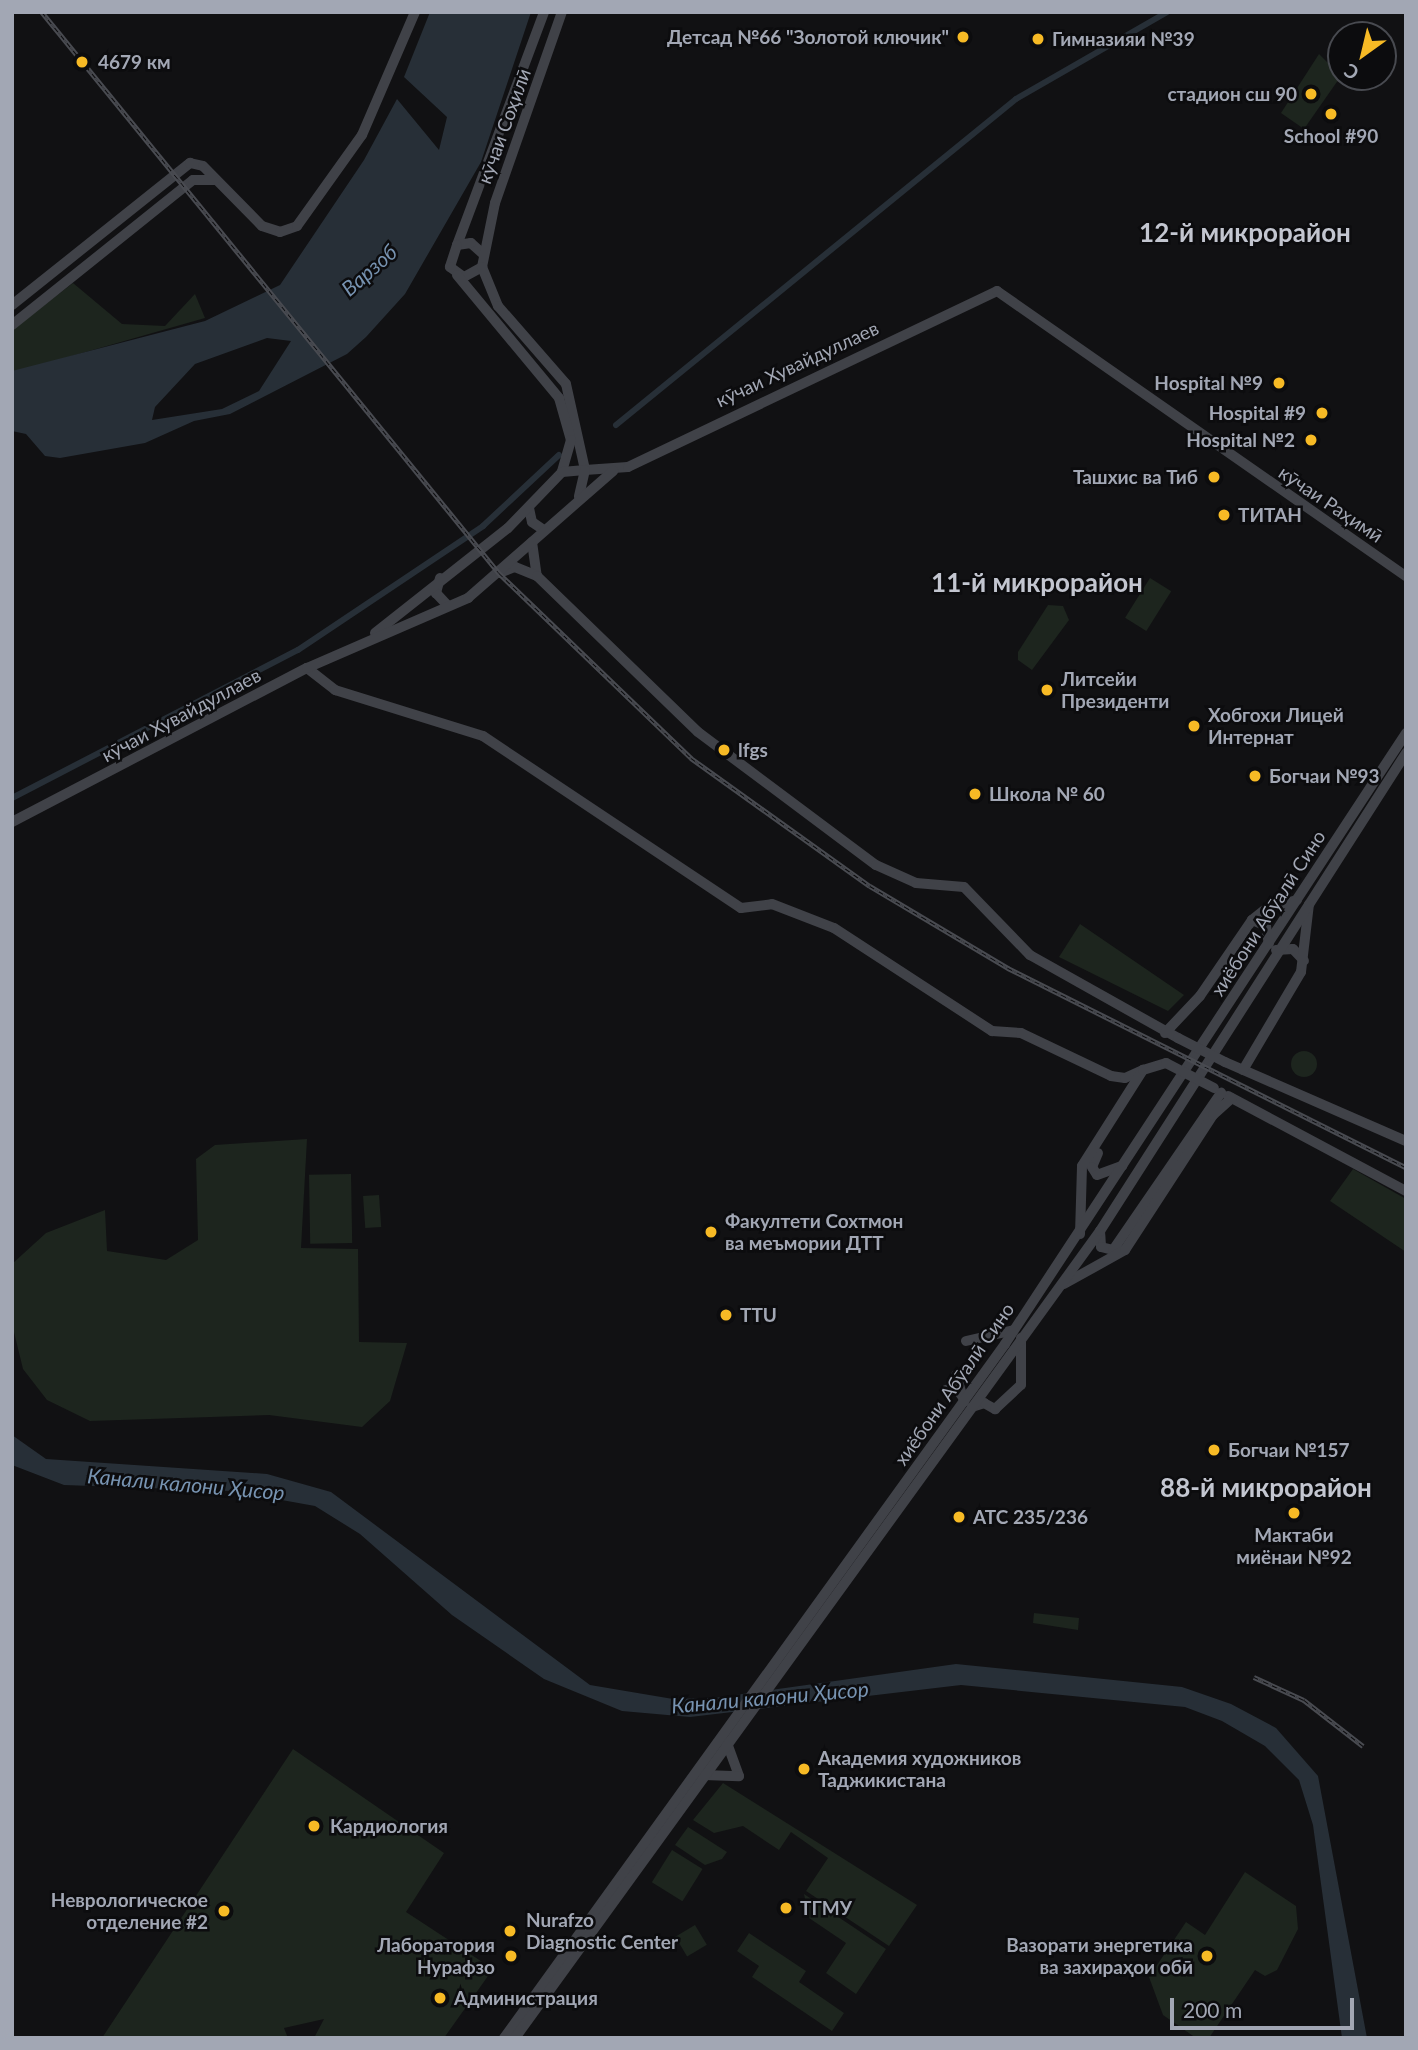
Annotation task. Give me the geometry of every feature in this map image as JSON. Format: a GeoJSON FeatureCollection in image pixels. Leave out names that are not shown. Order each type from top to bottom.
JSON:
{"type":"FeatureCollection","features":[{"type":"Feature","properties":{"kind":"street"},"geometry":{"type":"LineString","coordinates":[[12,305],[188,164],[200,164],[262,226],[280,232],[296,226],[368,123],[415,12]]}},
{"type":"Feature","properties":{"kind":"street","name":"кӯчаи Соҳилӣ"},"geometry":{"type":"LineString","coordinates":[[457,275],[448,260],[457,245],[509,117],[544,12]]}},
{"type":"Feature","properties":{"kind":"street","name":"кӯчаи Соҳилӣ"},"geometry":{"type":"LineString","coordinates":[[562,12],[482,253],[482,267],[498,306],[566,384],[585,470]]}},
{"type":"Feature","properties":{"kind":"street"},"geometry":{"type":"LineString","coordinates":[[509,117],[524,122]]}},
{"type":"Feature","properties":{"kind":"street"},"geometry":{"type":"LineString","coordinates":[[12,325],[193,180],[215,180]]}},
{"type":"Feature","properties":{"kind":"street"},"geometry":{"type":"LineString","coordinates":[[457,245],[471,243],[482,253]]}},
{"type":"Feature","properties":{"kind":"street"},"geometry":{"type":"LineString","coordinates":[[457,275],[471,277],[482,267]]}},
{"type":"Feature","properties":{"kind":"street"},"geometry":{"type":"LineString","coordinates":[[54,272],[63,285]]}},
{"type":"Feature","properties":{"kind":"street"},"geometry":{"type":"LineString","coordinates":[[457,275],[559,398],[571,440],[562,472]]}},
{"type":"Feature","properties":{"kind":"street","name":"кӯчаи Хувайдуллаев"},"geometry":{"type":"LineString","coordinates":[[12,822],[307,668],[367,639],[448,606],[499,573],[579,498],[613,471],[997,291]]}},
{"type":"Feature","properties":{"kind":"street","name":"кӯчаи Раҳимӣ"},"geometry":{"type":"LineString","coordinates":[[997,291],[1406,576]]}},
{"type":"Feature","properties":{"kind":"street"},"geometry":{"type":"LineString","coordinates":[[579,498],[585,470]]}},
{"type":"Feature","properties":{"kind":"street","name":"кӯчаи Хувайдуллаев"},"geometry":{"type":"LineString","coordinates":[[367,639],[529,508],[562,472],[613,471]]}},
{"type":"Feature","properties":{"kind":"street"},"geometry":{"type":"LineString","coordinates":[[529,508],[532,522],[544,530]]}},
{"type":"Feature","properties":{"kind":"street"},"geometry":{"type":"LineString","coordinates":[[532,542],[537,576]]}},
{"type":"Feature","properties":{"kind":"street"},"geometry":{"type":"LineString","coordinates":[[499,573],[515,567],[537,576],[698,732],[766,788],[895,878],[964,887],[1030,955],[1165,1033],[1406,1142]]}},
{"type":"Feature","properties":{"kind":"street"},"geometry":{"type":"LineString","coordinates":[[440,578],[436,593],[448,606]]}},
{"type":"Feature","properties":{"kind":"street"},"geometry":{"type":"LineString","coordinates":[[307,668],[335,690],[483,736],[741,908],[772,904],[834,928],[992,1031],[1021,1033],[1125,1078],[1161,1063],[1233,1098],[1406,1191]]}},
{"type":"Feature","properties":{"kind":"street","name":"хиёбони Абӯалӣ Сино"},"geometry":{"type":"LineString","coordinates":[[1018,1334],[1056,1290],[1100,1231],[1273,947],[1297,900],[1406,733]]}},
{"type":"Feature","properties":{"kind":"street","name":"хиёбони Абӯалӣ Сино"},"geometry":{"type":"LineString","coordinates":[[504,2038],[727,1737],[1018,1334],[1126,1164],[1273,947],[1309,901],[1406,753]]}},
{"type":"Feature","properties":{"kind":"street"},"geometry":{"type":"LineString","coordinates":[[1165,1033],[1200,996],[1252,920],[1267,908],[1297,900]]}},
{"type":"Feature","properties":{"kind":"street"},"geometry":{"type":"LineString","coordinates":[[1243,1070],[1304,964],[1309,901]]}},
{"type":"Feature","properties":{"kind":"street"},"geometry":{"type":"LineString","coordinates":[[1252,920],[1266,926],[1273,947],[1293,949],[1304,964]]}},
{"type":"Feature","properties":{"kind":"street"},"geometry":{"type":"LineString","coordinates":[[1126,1164],[1104,1177],[1092,1167],[1161,1063]]}},
{"type":"Feature","properties":{"kind":"street"},"geometry":{"type":"LineString","coordinates":[[1080,1234],[1082,1166],[1143,1070]]}},
{"type":"Feature","properties":{"kind":"street"},"geometry":{"type":"LineString","coordinates":[[1125,1078],[1130,1093]]}},
{"type":"Feature","properties":{"kind":"street"},"geometry":{"type":"LineString","coordinates":[[1100,1231],[1101,1247],[1113,1250],[1217,1090]]}},
{"type":"Feature","properties":{"kind":"street"},"geometry":{"type":"LineString","coordinates":[[1056,1290],[1125,1250],[1213,1115],[1233,1098]]}},
{"type":"Feature","properties":{"kind":"street"},"geometry":{"type":"LineString","coordinates":[[966,1341],[1018,1334],[1021,1385],[995,1409],[980,1402],[967,1406]]}},
{"type":"Feature","properties":{"kind":"street"},"geometry":{"type":"LineString","coordinates":[[956,1375],[967,1406]]}},
{"type":"Feature","properties":{"kind":"street"},"geometry":{"type":"LineString","coordinates":[[946,1390],[958,1388],[967,1406]]}},
{"type":"Feature","properties":{"kind":"street"},"geometry":{"type":"LineString","coordinates":[[704,1775],[739,1776],[727,1737]]}},
{"type":"Feature","properties":{"kind":"street","name":"хиёбони Абӯалӣ Сино"},"geometry":{"type":"LineString","coordinates":[[515,2038],[704,1775],[727,1737]]}},
{"type":"Feature","properties":{"kind":"shaded area","name":"стадион сш 90"},"geometry":{"type":"Polygon","coordinates":[[[1319,54],[1327,62],[1327,91],[1331,91],[1304,129],[1281,113],[1319,54]]]}},
{"type":"Feature","properties":{"kind":"shaded area"},"geometry":{"type":"Polygon","coordinates":[[[73,283],[122,324],[165,326],[195,294],[205,318],[12,373],[12,330],[73,283]]]}},
{"type":"Feature","properties":{"kind":"shaded area"},"geometry":{"type":"Polygon","coordinates":[[[1150,578],[1171,591],[1146,631],[1125,618],[1150,578]]]}},
{"type":"Feature","properties":{"kind":"shaded area"},"geometry":{"type":"Polygon","coordinates":[[[1048,605],[1063,606],[1069,620],[1032,670],[1018,660],[1018,652],[1048,605]]]}},
{"type":"Feature","properties":{"kind":"shaded area"},"geometry":{"type":"Polygon","coordinates":[[[1080,924],[1184,995],[1168,1011],[1059,957],[1080,924]]]}},
{"type":"Feature","properties":{"kind":"shaded area"},"geometry":{"type":"Polygon","coordinates":[[[1304,1051],[1313,1055],[1317,1064],[1313,1073],[1304,1077],[1295,1073],[1291,1064],[1295,1055],[1304,1051]]]}},
{"type":"Feature","properties":{"kind":"shaded area"},"geometry":{"type":"Polygon","coordinates":[[[307,1139],[301,1248],[358,1249],[359,1342],[407,1343],[390,1401],[362,1427],[269,1415],[90,1421],[47,1400],[23,1369],[12,1324],[12,1264],[46,1233],[105,1210],[107,1251],[166,1260],[198,1240],[196,1159],[215,1145],[307,1139]]]}},
{"type":"Feature","properties":{"kind":"shaded area"},"geometry":{"type":"Polygon","coordinates":[[[1353,1169],[1406,1199],[1406,1252],[1330,1201],[1353,1169]]]}},
{"type":"Feature","properties":{"kind":"shaded area"},"geometry":{"type":"Polygon","coordinates":[[[351,1174],[352,1243],[310,1244],[309,1175],[351,1174]]]}},
{"type":"Feature","properties":{"kind":"shaded area"},"geometry":{"type":"Polygon","coordinates":[[[379,1195],[381,1227],[365,1228],[363,1196],[379,1195]]]}},
{"type":"Feature","properties":{"kind":"shaded area"},"geometry":{"type":"Polygon","coordinates":[[[1034,1613],[1079,1618],[1078,1630],[1033,1623],[1034,1613]]]}},
{"type":"Feature","properties":{"kind":"shaded area"},"geometry":{"type":"Polygon","coordinates":[[[293,1749],[444,1853],[406,1912],[493,1969],[444,2038],[314,2038],[324,2019],[284,2028],[288,2038],[102,2038],[293,1749]]]}},
{"type":"Feature","properties":{"kind":"shaded area"},"geometry":{"type":"Polygon","coordinates":[[[723,1783],[917,1905],[889,1946],[806,1891],[828,1858],[791,1832],[779,1850],[743,1826],[714,1833],[693,1820],[723,1783]]]}},
{"type":"Feature","properties":{"kind":"shaded area"},"geometry":{"type":"Polygon","coordinates":[[[688,1827],[727,1852],[722,1859],[705,1865],[675,1845],[688,1827]]]}},
{"type":"Feature","properties":{"kind":"shaded area"},"geometry":{"type":"Polygon","coordinates":[[[672,1850],[703,1869],[682,1901],[652,1882],[672,1850]]]}},
{"type":"Feature","properties":{"kind":"shaded area"},"geometry":{"type":"Polygon","coordinates":[[[1245,1872],[1296,1906],[1298,1929],[1277,1970],[1265,1976],[1255,1970],[1209,2038],[1196,2038],[1163,2015],[1149,1977],[1186,1922],[1205,1935],[1245,1872]]]}},
{"type":"Feature","properties":{"kind":"shaded area"},"geometry":{"type":"Polygon","coordinates":[[[804,1894],[886,1949],[856,1994],[826,1973],[846,1943],[809,1918],[804,1894]]]}},
{"type":"Feature","properties":{"kind":"shaded area"},"geometry":{"type":"Polygon","coordinates":[[[695,1925],[707,1945],[687,1957],[675,1937],[695,1925]]]}},
{"type":"Feature","properties":{"kind":"shaded area"},"geometry":{"type":"Polygon","coordinates":[[[749,1933],[806,1971],[799,1982],[844,2013],[832,2031],[752,1977],[759,1966],[737,1951],[749,1933]]]}},
{"type":"Feature","properties":{"kind":"water","name":"Варзоб"},"geometry":{"type":"Polygon","coordinates":[[[430,12],[531,12],[481,162],[405,294],[366,337],[347,354],[230,414],[194,421],[145,443],[60,458],[45,456],[26,434],[12,431],[12,371],[205,321],[280,285],[364,160],[397,99],[439,150],[447,117],[404,77],[430,12]],[[267,338],[195,364],[155,407],[152,420],[222,409],[259,391],[291,341],[267,338]]]}},
{"type":"Feature","properties":{"kind":"water","name":"Канали калони Ҳисор"},"geometry":{"type":"Polygon","coordinates":[[[12,1435],[46,1459],[267,1474],[331,1492],[590,1685],[673,1699],[714,1698],[956,1664],[1182,1687],[1231,1704],[1276,1728],[1318,1776],[1367,2038],[1342,2038],[1313,1825],[1299,1780],[1265,1746],[1222,1721],[1185,1707],[961,1685],[690,1717],[622,1711],[544,1679],[452,1615],[360,1534],[315,1506],[232,1491],[64,1485],[12,1465],[12,1435]]]}},
{"type":"Feature","properties":{"kind":"waterway"},"geometry":{"type":"LineString","coordinates":[[616,425],[1016,99],[1167,12]]}},
{"type":"Feature","properties":{"kind":"waterway"},"geometry":{"type":"LineString","coordinates":[[12,798],[298,650],[483,526],[559,455]]}},
{"type":"Feature","properties":{"kind":"railway"},"geometry":{"type":"LineString","coordinates":[[42,12],[499,573],[691,758],[870,886],[1008,968],[1406,1167]]}},
{"type":"Feature","properties":{"kind":"railway"},"geometry":{"type":"LineString","coordinates":[[1254,1677],[1304,1700],[1363,1746]]}},
{"type":"Feature","properties":{"kind":"place","name":"Детсад №66 \"Золотой ключик\""},"geometry":{"type":"Point","coordinates":[963,37]}},
{"type":"Feature","properties":{"kind":"place","name":"Гимназияи №39"},"geometry":{"type":"Point","coordinates":[1038,39]}},
{"type":"Feature","properties":{"kind":"place","name":"4679 км"},"geometry":{"type":"Point","coordinates":[82,62]}},
{"type":"Feature","properties":{"kind":"place","name":"стадион сш 90"},"geometry":{"type":"Point","coordinates":[1311,94]}},
{"type":"Feature","properties":{"kind":"place","name":"School #90"},"geometry":{"type":"Point","coordinates":[1331,114]}},
{"type":"Feature","properties":{"kind":"place","name":"Hospital №9"},"geometry":{"type":"Point","coordinates":[1279,383]}},
{"type":"Feature","properties":{"kind":"place","name":"Hospital #9"},"geometry":{"type":"Point","coordinates":[1322,413]}},
{"type":"Feature","properties":{"kind":"place","name":"Hospital №2"},"geometry":{"type":"Point","coordinates":[1311,440]}},
{"type":"Feature","properties":{"kind":"place","name":"Ташхис ва Тиб"},"geometry":{"type":"Point","coordinates":[1214,477]}},
{"type":"Feature","properties":{"kind":"place","name":"ТИТАН"},"geometry":{"type":"Point","coordinates":[1224,515]}},
{"type":"Feature","properties":{"kind":"place","name":"Литсейи Президенти"},"geometry":{"type":"Point","coordinates":[1047,690]}},
{"type":"Feature","properties":{"kind":"place","name":"Хобгохи Лицей Интернат"},"geometry":{"type":"Point","coordinates":[1194,726]}},
{"type":"Feature","properties":{"kind":"place","name":"lfgs"},"geometry":{"type":"Point","coordinates":[724,750]}},
{"type":"Feature","properties":{"kind":"place","name":"Богчаи №93"},"geometry":{"type":"Point","coordinates":[1255,776]}},
{"type":"Feature","properties":{"kind":"place","name":"Школа № 60"},"geometry":{"type":"Point","coordinates":[975,794]}},
{"type":"Feature","properties":{"kind":"place","name":"Факултети Сохтмон ва меъмории ДТТ"},"geometry":{"type":"Point","coordinates":[711,1232]}},
{"type":"Feature","properties":{"kind":"place","name":"TTU"},"geometry":{"type":"Point","coordinates":[726,1315]}},
{"type":"Feature","properties":{"kind":"place","name":"Богчаи №157"},"geometry":{"type":"Point","coordinates":[1214,1450]}},
{"type":"Feature","properties":{"kind":"place","name":"Мактаби миёнаи №92"},"geometry":{"type":"Point","coordinates":[1294,1513]}},
{"type":"Feature","properties":{"kind":"place","name":"АТС 235/236"},"geometry":{"type":"Point","coordinates":[959,1517]}},
{"type":"Feature","properties":{"kind":"place","name":"Академия художников Таджикистана"},"geometry":{"type":"Point","coordinates":[804,1769]}},
{"type":"Feature","properties":{"kind":"place","name":"Кардиология"},"geometry":{"type":"Point","coordinates":[314,1826]}},
{"type":"Feature","properties":{"kind":"place","name":"ТГМУ"},"geometry":{"type":"Point","coordinates":[786,1908]}},
{"type":"Feature","properties":{"kind":"place","name":"Неврологическое отделение #2"},"geometry":{"type":"Point","coordinates":[224,1911]}},
{"type":"Feature","properties":{"kind":"place","name":"Nurafzo Diagnostic Center"},"geometry":{"type":"Point","coordinates":[510,1931]}},
{"type":"Feature","properties":{"kind":"place","name":"Лаборатория Нурафзо"},"geometry":{"type":"Point","coordinates":[511,1956]}},
{"type":"Feature","properties":{"kind":"place","name":"Вазорати энергетика ва захираҳои обӣ"},"geometry":{"type":"Point","coordinates":[1207,1956]}},
{"type":"Feature","properties":{"kind":"place","name":"Администрация"},"geometry":{"type":"Point","coordinates":[440,1998]}},
{"type":"Feature","properties":{"kind":"district","name":"12-й микрорайон"},"geometry":{"type":"Point","coordinates":[1245,233]}},
{"type":"Feature","properties":{"kind":"district","name":"11-й микрорайон"},"geometry":{"type":"Point","coordinates":[1037,583]}},
{"type":"Feature","properties":{"kind":"district","name":"88-й микрорайон"},"geometry":{"type":"Point","coordinates":[1266,1488]}}]}
